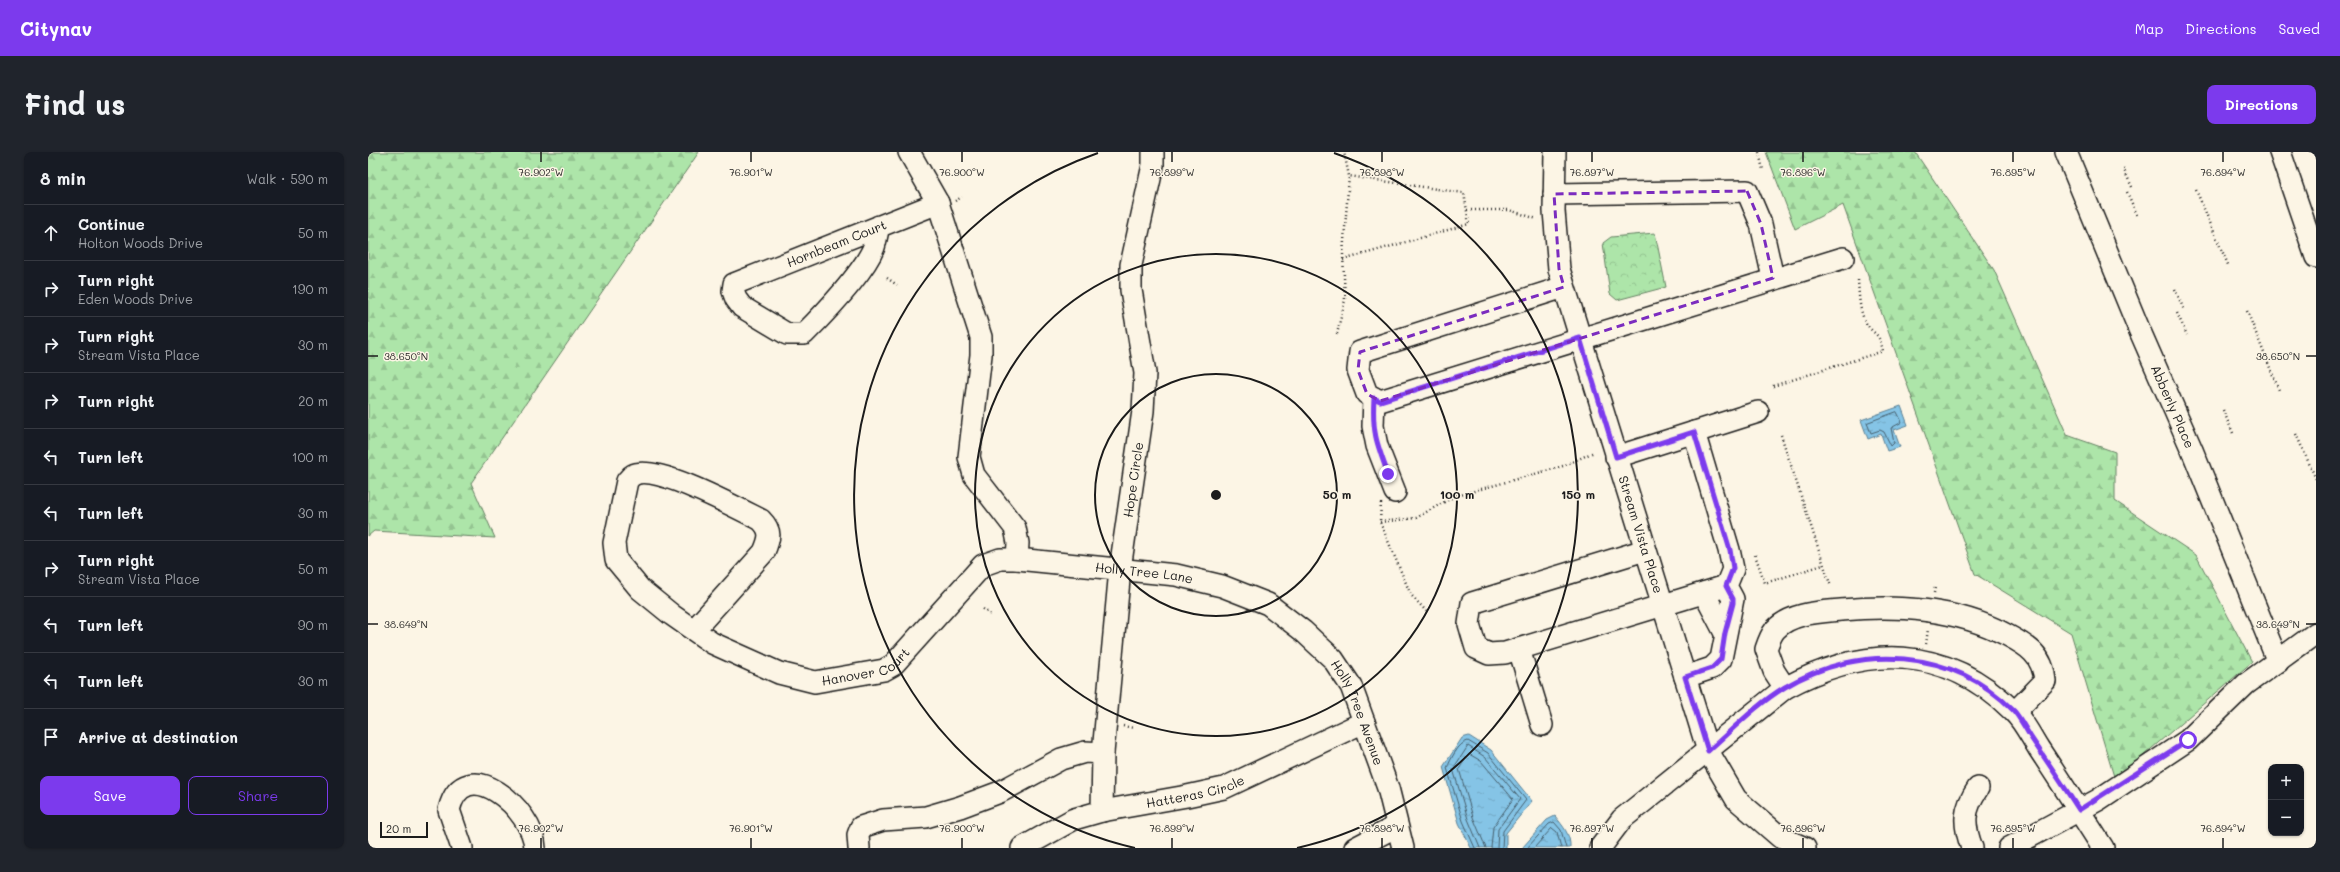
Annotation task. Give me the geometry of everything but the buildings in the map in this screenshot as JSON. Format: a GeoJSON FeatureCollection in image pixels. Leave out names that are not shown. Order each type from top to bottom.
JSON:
{"type":"FeatureCollection","features":[{"type":"Feature","properties":{"kind":"street"},"geometry":{"type":"LineString","coordinates":[[909,152],[938,203],[982,338],[982,355],[969,457],[974,475],[1015,528],[1018,543],[1017,559]]}},
{"type":"Feature","properties":{"kind":"street","name":"Hope Circle"},"geometry":{"type":"LineString","coordinates":[[1102,811],[1103,753],[1120,568],[1138,446],[1145,373],[1131,290],[1131,264],[1153,164],[1153,152]]}},
{"type":"Feature","properties":{"kind":"street","name":"Stream Vista Place"},"geometry":{"type":"LineString","coordinates":[[1555,152],[1554,194],[1558,269],[1708,751],[1736,799],[1775,842],[1804,848]]}},
{"type":"Feature","properties":{"kind":"street","name":"Abberly Place"},"geometry":{"type":"LineString","coordinates":[[2066,152],[2139,329],[2192,450],[2278,662]]}},
{"type":"Feature","properties":{"kind":"street"},"geometry":{"type":"LineString","coordinates":[[2280,152],[2316,257]]}},
{"type":"Feature","properties":{"kind":"street"},"geometry":{"type":"LineString","coordinates":[[1554,194],[1747,190],[1761,224],[1773,278]]}},
{"type":"Feature","properties":{"kind":"street","name":"Hornbeam Court"},"geometry":{"type":"LineString","coordinates":[[879,226],[874,247],[868,259],[821,318],[804,334],[787,334],[742,307],[736,299],[734,284],[879,226],[938,203]]}},
{"type":"Feature","properties":{"kind":"street"},"geometry":{"type":"LineString","coordinates":[[1564,286],[1360,352],[1358,370],[1367,394],[1380,401],[1773,278],[1843,258]]}},
{"type":"Feature","properties":{"kind":"street"},"geometry":{"type":"LineString","coordinates":[[1374,398],[1373,426],[1388,496]]}},
{"type":"Feature","properties":{"kind":"street"},"geometry":{"type":"LineString","coordinates":[[1616,457],[1758,412]]}},
{"type":"Feature","properties":{"kind":"street"},"geometry":{"type":"LineString","coordinates":[[1685,677],[1712,668],[1721,659],[1733,599],[1726,586],[1733,568],[1730,550],[1694,432]]}},
{"type":"Feature","properties":{"kind":"street","name":"Hanover Court"},"geometry":{"type":"LineString","coordinates":[[694,630],[764,552],[770,532],[769,528],[761,520],[696,486],[646,473],[634,474],[627,481],[614,543],[616,560],[640,590],[694,630],[712,643],[779,673],[814,682],[884,670],[893,664],[983,565],[1000,559],[1017,559]]}},
{"type":"Feature","properties":{"kind":"street"},"geometry":{"type":"LineString","coordinates":[[1645,550],[1472,603],[1469,624],[1476,648],[1489,654],[1504,653],[1726,586]]}},
{"type":"Feature","properties":{"kind":"street","name":"Holly Tree Lane"},"geometry":{"type":"LineString","coordinates":[[1017,559],[1120,568],[1176,575],[1214,584],[1268,604]]}},
{"type":"Feature","properties":{"kind":"street"},"geometry":{"type":"LineString","coordinates":[[1704,593],[1725,633]]}},
{"type":"Feature","properties":{"kind":"street","name":"Holly Tree Avenue"},"geometry":{"type":"LineString","coordinates":[[1268,604],[1303,631],[1333,659],[1351,686],[1388,788],[1403,848]]}},
{"type":"Feature","properties":{"kind":"street"},"geometry":{"type":"LineString","coordinates":[[1784,688],[1774,672],[1766,649],[1776,629],[1795,617],[1818,612],[1877,607],[1942,612],[1985,624],[2019,641],[2034,652],[2044,667],[2045,681],[2014,712]]}},
{"type":"Feature","properties":{"kind":"street"},"geometry":{"type":"LineString","coordinates":[[2009,848],[2079,810],[2188,740],[2246,684],[2316,633]]}},
{"type":"Feature","properties":{"kind":"street"},"geometry":{"type":"LineString","coordinates":[[1519,649],[1542,725]]}},
{"type":"Feature","properties":{"kind":"street"},"geometry":{"type":"LineString","coordinates":[[1600,848],[1622,819],[1784,688],[1812,673],[1854,661],[1885,657],[1914,658],[1957,672],[1983,686],[2014,712],[2103,848]]}},
{"type":"Feature","properties":{"kind":"street","name":"Hatteras Circle"},"geometry":{"type":"LineString","coordinates":[[1022,848],[1074,819],[1102,811],[1224,788],[1364,722]]}},
{"type":"Feature","properties":{"kind":"street"},"geometry":{"type":"LineString","coordinates":[[859,848],[858,835],[861,827],[883,820],[926,817],[960,807],[1000,792],[1061,759],[1085,752],[1103,753]]}},
{"type":"Feature","properties":{"kind":"street"},"geometry":{"type":"LineString","coordinates":[[462,848],[449,810],[452,800],[456,791],[468,784],[483,784],[498,792],[519,810],[530,827],[535,848]]}},
{"type":"Feature","properties":{"kind":"street"},"geometry":{"type":"LineString","coordinates":[[1972,848],[1965,829],[1967,807],[1978,788]]}},
{"type":"Feature","properties":{"kind":"street"},"geometry":{"type":"LineString","coordinates":[[1355,848],[1397,826]]}},
{"type":"Feature","properties":{"kind":"path"},"geometry":{"type":"LineString","coordinates":[[1337,334],[1345,300],[1343,260],[1348,176],[1344,152]]}},
{"type":"Feature","properties":{"kind":"path"},"geometry":{"type":"LineString","coordinates":[[1759,152],[1763,170]]}},
{"type":"Feature","properties":{"kind":"path"},"geometry":{"type":"LineString","coordinates":[[2123,168],[2133,189]]}},
{"type":"Feature","properties":{"kind":"path"},"geometry":{"type":"LineString","coordinates":[[1343,260],[1469,224],[1464,193],[1348,176]]}},
{"type":"Feature","properties":{"kind":"path"},"geometry":{"type":"LineString","coordinates":[[2196,190],[2229,267]]}},
{"type":"Feature","properties":{"kind":"path"},"geometry":{"type":"LineString","coordinates":[[2127,192],[2137,216]]}},
{"type":"Feature","properties":{"kind":"path"},"geometry":{"type":"LineString","coordinates":[[1467,210],[1509,210],[1538,219]]}},
{"type":"Feature","properties":{"kind":"path"},"geometry":{"type":"LineString","coordinates":[[887,278],[896,285]]}},
{"type":"Feature","properties":{"kind":"path"},"geometry":{"type":"LineString","coordinates":[[1773,386],[1883,351],[1880,337],[1866,323],[1860,303],[1858,280]]}},
{"type":"Feature","properties":{"kind":"path"},"geometry":{"type":"LineString","coordinates":[[2175,290],[2184,310]]}},
{"type":"Feature","properties":{"kind":"path"},"geometry":{"type":"LineString","coordinates":[[2247,311],[2279,390]]}},
{"type":"Feature","properties":{"kind":"path"},"geometry":{"type":"LineString","coordinates":[[2177,313],[2187,335]]}},
{"type":"Feature","properties":{"kind":"path"},"geometry":{"type":"LineString","coordinates":[[2224,410],[2233,433]]}},
{"type":"Feature","properties":{"kind":"path"},"geometry":{"type":"LineString","coordinates":[[2296,434],[2316,479]]}},
{"type":"Feature","properties":{"kind":"path"},"geometry":{"type":"LineString","coordinates":[[1781,435],[1831,587]]}},
{"type":"Feature","properties":{"kind":"path"},"geometry":{"type":"LineString","coordinates":[[1380,522],[1416,518],[1453,498],[1563,466],[1594,452]]}},
{"type":"Feature","properties":{"kind":"path"},"geometry":{"type":"LineString","coordinates":[[1388,496],[1380,522],[1411,594],[1427,612]]}},
{"type":"Feature","properties":{"kind":"path"},"geometry":{"type":"LineString","coordinates":[[1755,555],[1765,583],[1823,565]]}},
{"type":"Feature","properties":{"kind":"path"},"geometry":{"type":"LineString","coordinates":[[983,609],[992,616]]}},
{"type":"Feature","properties":{"kind":"path"},"geometry":{"type":"LineString","coordinates":[[1925,648],[1929,627]]}},
{"type":"Feature","properties":{"kind":"path"},"geometry":{"type":"LineString","coordinates":[[1126,727],[1134,728]]}},
{"type":"Feature","properties":{"kind":"highlighted area"},"geometry":{"type":"Polygon","coordinates":[[[1747,191],[1761,224],[1773,278],[1380,401],[1367,394],[1358,370],[1360,352],[1564,287],[1559,269],[1554,194],[1747,191]]]}},
{"type":"Feature","properties":{"kind":"green space"},"geometry":{"type":"Polygon","coordinates":[[[368,152],[699,152],[471,483],[495,538],[374,531],[368,536],[368,152]]]}},
{"type":"Feature","properties":{"kind":"green space"},"geometry":{"type":"Polygon","coordinates":[[[1766,152],[1915,152],[1994,270],[2067,435],[2115,452],[2115,501],[2196,555],[2252,662],[2115,780],[2071,633],[1975,574],[1843,205],[1795,229],[1766,152]]]}},
{"type":"Feature","properties":{"kind":"green space"},"geometry":{"type":"Polygon","coordinates":[[[1655,233],[1666,287],[1617,300],[1610,294],[1603,243],[1611,237],[1655,233]]]}},
{"type":"Feature","properties":{"kind":"water"},"geometry":{"type":"Polygon","coordinates":[[[1901,406],[1908,425],[1894,430],[1900,447],[1887,451],[1881,434],[1868,439],[1861,420],[1901,406]]]}},
{"type":"Feature","properties":{"kind":"water"},"geometry":{"type":"Polygon","coordinates":[[[1469,736],[1491,750],[1532,801],[1506,833],[1506,848],[1471,848],[1459,823],[1443,767],[1462,738],[1469,736]]]}},
{"type":"Feature","properties":{"kind":"water"},"geometry":{"type":"Polygon","coordinates":[[[1555,816],[1564,827],[1568,835],[1570,848],[1522,848],[1547,820],[1555,816]]]}},
{"type":"Feature","properties":{"kind":"route"},"geometry":{"type":"LineString","coordinates":[[1388,474],[1377,446],[1373,426],[1374,398],[1380,401],[1580,338],[1616,457],[1694,432],[1730,550],[1733,568],[1726,586],[1733,599],[1733,603],[1725,633],[1721,659],[1712,668],[1685,677],[1708,751],[1769,699],[1784,688],[1812,673],[1854,661],[1885,657],[1914,658],[1941,665],[1983,686],[2014,712],[2079,810],[2098,800],[2188,740]]}}]}
